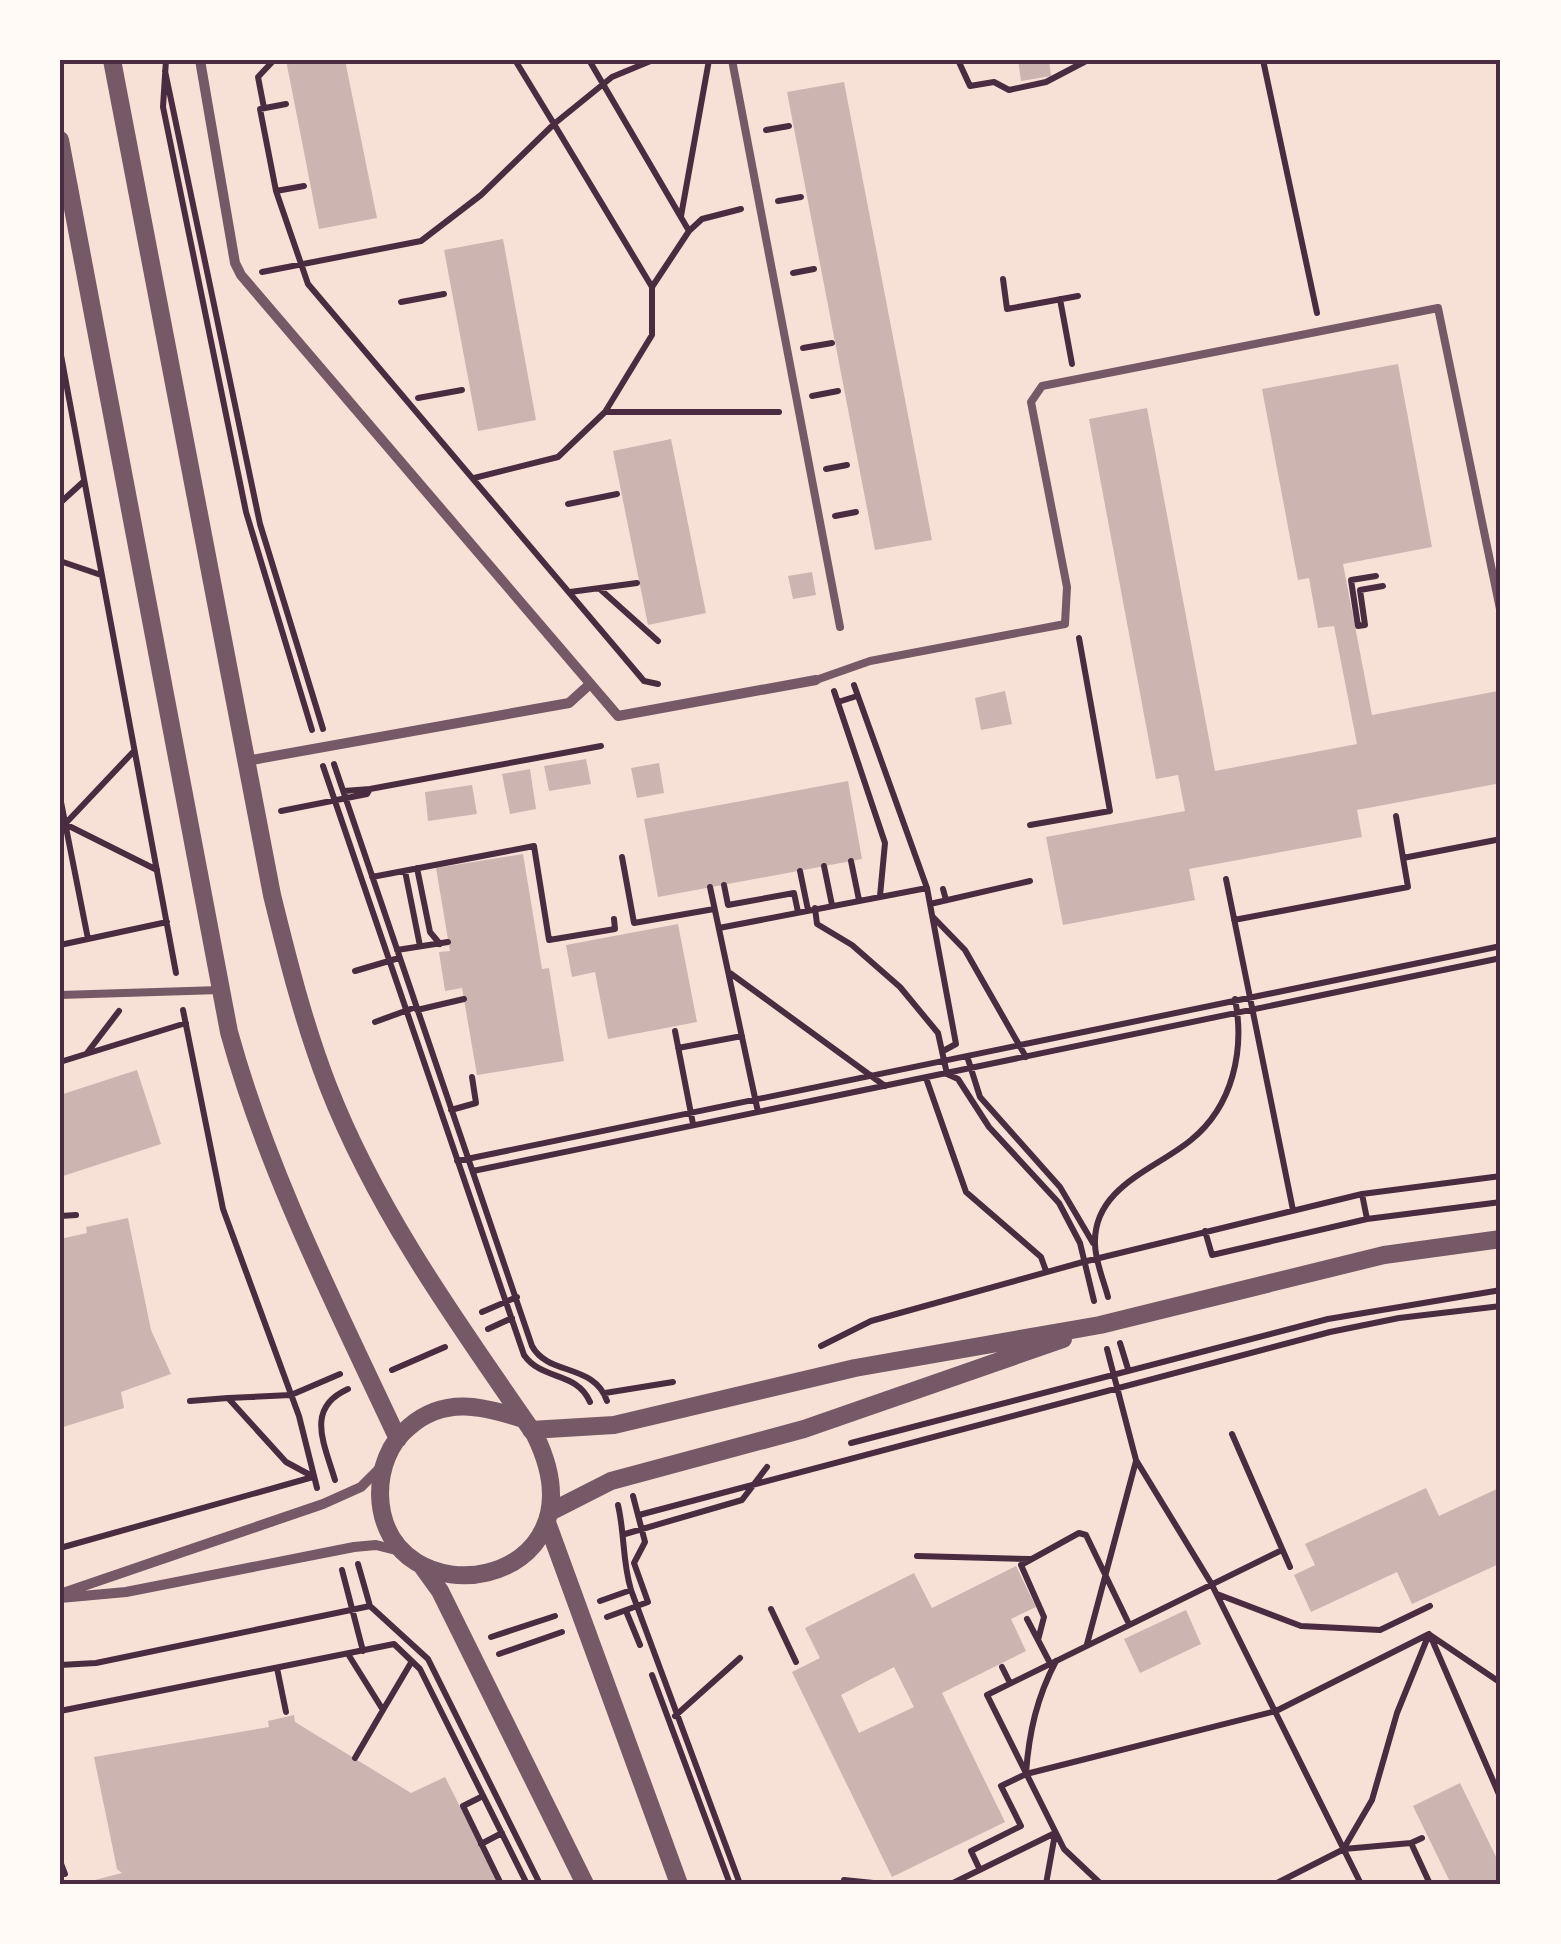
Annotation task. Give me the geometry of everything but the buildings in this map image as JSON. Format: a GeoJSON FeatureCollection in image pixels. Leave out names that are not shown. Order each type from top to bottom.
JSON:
{"type":"FeatureCollection","features":[{"type":"Feature","properties":{"kind":"street"},"geometry":{"type":"LineString","coordinates":[[112,60],[246,761],[290,968],[329,1088],[386,1206],[548,1461],[549,1518],[679,1884]]}},
{"type":"Feature","properties":{"kind":"street"},"geometry":{"type":"LineString","coordinates":[[200,60],[235,264],[241,275],[618,716],[816,680]]}},
{"type":"Feature","properties":{"kind":"street"},"geometry":{"type":"LineString","coordinates":[[60,140],[220,990],[239,1069],[263,1139],[398,1438]]}},
{"type":"Feature","properties":{"kind":"street"},"geometry":{"type":"LineString","coordinates":[[246,761],[569,703],[590,684]]}},
{"type":"Feature","properties":{"kind":"street"},"geometry":{"type":"LineString","coordinates":[[60,1596],[323,1504],[361,1487],[384,1464],[398,1438],[427,1414],[450,1406],[473,1405],[527,1424],[614,1425],[855,1368],[1100,1325],[1384,1256],[1501,1239]]}},
{"type":"Feature","properties":{"kind":"street"},"geometry":{"type":"LineString","coordinates":[[422,1566],[456,1578],[503,1570],[522,1557],[549,1518],[611,1481],[821,1424],[976,1373],[1100,1325]]}},
{"type":"Feature","properties":{"kind":"street"},"geometry":{"type":"LineString","coordinates":[[384,1464],[380,1501],[385,1522],[440,1591],[585,1884]]}},
{"type":"Feature","properties":{"kind":"street"},"geometry":{"type":"LineString","coordinates":[[60,1596],[126,1592],[354,1547],[376,1545],[406,1552]]}},
{"type":"Feature","properties":{"kind":"lane"},"geometry":{"type":"LineString","coordinates":[[732,60],[840,627]]}},
{"type":"Feature","properties":{"kind":"lane"},"geometry":{"type":"LineString","coordinates":[[816,680],[870,661],[1064,624],[1066,586],[1031,402],[1042,386],[1438,308],[1501,614]]}},
{"type":"Feature","properties":{"kind":"lane"},"geometry":{"type":"LineString","coordinates":[[60,995],[220,990]]}},
{"type":"Feature","properties":{"kind":"path"},"geometry":{"type":"LineString","coordinates":[[164,60],[163,107],[232,452],[272,607],[323,748],[345,795],[539,1358],[586,1374],[605,1394],[690,1378]]}},
{"type":"Feature","properties":{"kind":"path"},"geometry":{"type":"LineString","coordinates":[[264,108],[258,77],[274,60]]}},
{"type":"Feature","properties":{"kind":"path"},"geometry":{"type":"LineString","coordinates":[[474,478],[558,457],[605,412],[652,335],[652,287],[514,60]]}},
{"type":"Feature","properties":{"kind":"path"},"geometry":{"type":"LineString","coordinates":[[589,60],[689,231]]}},
{"type":"Feature","properties":{"kind":"path"},"geometry":{"type":"LineString","coordinates":[[241,275],[421,241],[455,218],[602,84],[653,60]]}},
{"type":"Feature","properties":{"kind":"path"},"geometry":{"type":"LineString","coordinates":[[681,217],[709,60]]}},
{"type":"Feature","properties":{"kind":"path"},"geometry":{"type":"LineString","coordinates":[[958,60],[970,86],[994,82],[1008,90],[1046,82],[1088,60]]}},
{"type":"Feature","properties":{"kind":"path"},"geometry":{"type":"LineString","coordinates":[[1263,60],[1321,333]]}},
{"type":"Feature","properties":{"kind":"path"},"geometry":{"type":"LineString","coordinates":[[165,70],[173,90],[260,524],[335,800],[528,1362],[578,1382],[591,1406]]}},
{"type":"Feature","properties":{"kind":"path"},"geometry":{"type":"LineString","coordinates":[[286,104],[260,109],[276,192],[308,284],[644,682],[654,685]]}},
{"type":"Feature","properties":{"kind":"path"},"geometry":{"type":"LineString","coordinates":[[276,192],[304,186]]}},
{"type":"Feature","properties":{"kind":"path"},"geometry":{"type":"LineString","coordinates":[[652,287],[689,231],[702,219],[758,206]]}},
{"type":"Feature","properties":{"kind":"path"},"geometry":{"type":"LineString","coordinates":[[1003,280],[1007,308],[1078,296]]}},
{"type":"Feature","properties":{"kind":"path"},"geometry":{"type":"LineString","coordinates":[[401,302],[444,294]]}},
{"type":"Feature","properties":{"kind":"path"},"geometry":{"type":"LineString","coordinates":[[1060,299],[1074,380]]}},
{"type":"Feature","properties":{"kind":"path"},"geometry":{"type":"LineString","coordinates":[[60,350],[223,1209],[292,1395],[313,1477]]}},
{"type":"Feature","properties":{"kind":"path"},"geometry":{"type":"LineString","coordinates":[[418,398],[462,390]]}},
{"type":"Feature","properties":{"kind":"path"},"geometry":{"type":"LineString","coordinates":[[605,412],[681,408],[798,412]]}},
{"type":"Feature","properties":{"kind":"path"},"geometry":{"type":"LineString","coordinates":[[60,503],[84,482]]}},
{"type":"Feature","properties":{"kind":"path"},"geometry":{"type":"LineString","coordinates":[[568,504],[617,494]]}},
{"type":"Feature","properties":{"kind":"path"},"geometry":{"type":"LineString","coordinates":[[60,561],[102,576]]}},
{"type":"Feature","properties":{"kind":"path"},"geometry":{"type":"LineString","coordinates":[[1376,576],[1351,580],[1358,626],[1365,625],[1360,590],[1383,586]]}},
{"type":"Feature","properties":{"kind":"path"},"geometry":{"type":"LineString","coordinates":[[569,592],[637,583]]}},
{"type":"Feature","properties":{"kind":"path"},"geometry":{"type":"LineString","coordinates":[[602,590],[658,642]]}},
{"type":"Feature","properties":{"kind":"path"},"geometry":{"type":"LineString","coordinates":[[1030,825],[1110,811],[1078,634]]}},
{"type":"Feature","properties":{"kind":"path"},"geometry":{"type":"LineString","coordinates":[[850,669],[927,888],[956,1044],[943,1051]]}},
{"type":"Feature","properties":{"kind":"path"},"geometry":{"type":"LineString","coordinates":[[857,696],[838,702],[885,843],[880,896]]}},
{"type":"Feature","properties":{"kind":"path"},"geometry":{"type":"LineString","coordinates":[[276,812],[345,795],[367,794],[370,788],[602,746]]}},
{"type":"Feature","properties":{"kind":"path"},"geometry":{"type":"LineString","coordinates":[[65,824],[134,750]]}},
{"type":"Feature","properties":{"kind":"path"},"geometry":{"type":"LineString","coordinates":[[60,796],[88,939]]}},
{"type":"Feature","properties":{"kind":"path"},"geometry":{"type":"LineString","coordinates":[[1234,920],[1408,887],[1396,816]]}},
{"type":"Feature","properties":{"kind":"path"},"geometry":{"type":"LineString","coordinates":[[65,824],[157,870]]}},
{"type":"Feature","properties":{"kind":"path"},"geometry":{"type":"LineString","coordinates":[[151,837],[170,833]]}},
{"type":"Feature","properties":{"kind":"path"},"geometry":{"type":"LineString","coordinates":[[1403,858],[1501,839]]}},
{"type":"Feature","properties":{"kind":"path"},"geometry":{"type":"LineString","coordinates":[[372,878],[534,846],[549,940],[615,929],[614,919]]}},
{"type":"Feature","properties":{"kind":"path"},"geometry":{"type":"LineString","coordinates":[[622,857],[634,923],[714,909]]}},
{"type":"Feature","properties":{"kind":"path"},"geometry":{"type":"LineString","coordinates":[[851,861],[859,900]]}},
{"type":"Feature","properties":{"kind":"path"},"geometry":{"type":"LineString","coordinates":[[824,866],[832,905]]}},
{"type":"Feature","properties":{"kind":"path"},"geometry":{"type":"LineString","coordinates":[[355,971],[388,962],[420,946],[444,943],[430,932],[417,868]]}},
{"type":"Feature","properties":{"kind":"path"},"geometry":{"type":"LineString","coordinates":[[405,871],[420,946]]}},
{"type":"Feature","properties":{"kind":"path"},"geometry":{"type":"LineString","coordinates":[[800,871],[818,924],[852,945],[900,987],[938,1033],[947,1074]]}},
{"type":"Feature","properties":{"kind":"path"},"geometry":{"type":"LineString","coordinates":[[1226,879],[1292,1210]]}},
{"type":"Feature","properties":{"kind":"path"},"geometry":{"type":"LineString","coordinates":[[930,904],[1030,882]]}},
{"type":"Feature","properties":{"kind":"path"},"geometry":{"type":"LineString","coordinates":[[724,885],[728,905],[794,893],[798,912]]}},
{"type":"Feature","properties":{"kind":"path"},"geometry":{"type":"LineString","coordinates":[[710,888],[758,1112]]}},
{"type":"Feature","properties":{"kind":"path"},"geometry":{"type":"LineString","coordinates":[[719,928],[927,888]]}},
{"type":"Feature","properties":{"kind":"path"},"geometry":{"type":"LineString","coordinates":[[943,889],[946,900]]}},
{"type":"Feature","properties":{"kind":"path"},"geometry":{"type":"LineString","coordinates":[[932,916],[964,950],[1026,1057]]}},
{"type":"Feature","properties":{"kind":"path"},"geometry":{"type":"LineString","coordinates":[[60,945],[167,922]]}},
{"type":"Feature","properties":{"kind":"path"},"geometry":{"type":"LineString","coordinates":[[457,1160],[1501,946]]}},
{"type":"Feature","properties":{"kind":"path"},"geometry":{"type":"LineString","coordinates":[[474,1171],[1501,958]]}},
{"type":"Feature","properties":{"kind":"path"},"geometry":{"type":"LineString","coordinates":[[729,972],[885,1086]]}},
{"type":"Feature","properties":{"kind":"path"},"geometry":{"type":"LineString","coordinates":[[374,1022],[416,1008],[464,999]]}},
{"type":"Feature","properties":{"kind":"path"},"geometry":{"type":"LineString","coordinates":[[1094,1246],[1096,1229],[1123,1186],[1142,1169],[1190,1140],[1219,1105],[1237,1064],[1235,999]]}},
{"type":"Feature","properties":{"kind":"path"},"geometry":{"type":"LineString","coordinates":[[86,1054],[121,1008]]}},
{"type":"Feature","properties":{"kind":"path"},"geometry":{"type":"LineString","coordinates":[[60,1062],[186,1023]]}},
{"type":"Feature","properties":{"kind":"path"},"geometry":{"type":"LineString","coordinates":[[675,1031],[693,1124]]}},
{"type":"Feature","properties":{"kind":"path"},"geometry":{"type":"LineString","coordinates":[[678,1048],[742,1036]]}},
{"type":"Feature","properties":{"kind":"path"},"geometry":{"type":"LineString","coordinates":[[967,1056],[980,1098],[1060,1186],[1094,1246],[1109,1300]]}},
{"type":"Feature","properties":{"kind":"path"},"geometry":{"type":"LineString","coordinates":[[947,1074],[958,1080],[989,1127],[1059,1203],[1080,1243],[1095,1303]]}},
{"type":"Feature","properties":{"kind":"path"},"geometry":{"type":"LineString","coordinates":[[451,1110],[476,1104],[472,1077]]}},
{"type":"Feature","properties":{"kind":"path"},"geometry":{"type":"LineString","coordinates":[[926,1078],[966,1192],[1041,1257],[1046,1271]]}},
{"type":"Feature","properties":{"kind":"path"},"geometry":{"type":"LineString","coordinates":[[818,1347],[837,1342],[871,1321],[1046,1271],[1362,1194],[1501,1176]]}},
{"type":"Feature","properties":{"kind":"path"},"geometry":{"type":"LineString","coordinates":[[1362,1194],[1367,1219]]}},
{"type":"Feature","properties":{"kind":"path"},"geometry":{"type":"LineString","coordinates":[[1205,1232],[1212,1256],[1367,1219],[1501,1202]]}},
{"type":"Feature","properties":{"kind":"path"},"geometry":{"type":"LineString","coordinates":[[60,1216],[76,1215]]}},
{"type":"Feature","properties":{"kind":"path"},"geometry":{"type":"LineString","coordinates":[[842,1446],[1328,1319],[1501,1290]]}},
{"type":"Feature","properties":{"kind":"path"},"geometry":{"type":"LineString","coordinates":[[477,1314],[517,1297]]}},
{"type":"Feature","properties":{"kind":"path"},"geometry":{"type":"LineString","coordinates":[[639,1515],[1330,1332],[1399,1318],[1501,1306]]}},
{"type":"Feature","properties":{"kind":"path"},"geometry":{"type":"LineString","coordinates":[[486,1329],[512,1318]]}},
{"type":"Feature","properties":{"kind":"path"},"geometry":{"type":"LineString","coordinates":[[389,1372],[452,1344]]}},
{"type":"Feature","properties":{"kind":"path"},"geometry":{"type":"LineString","coordinates":[[1121,1345],[1128,1369]]}},
{"type":"Feature","properties":{"kind":"path"},"geometry":{"type":"LineString","coordinates":[[1107,1349],[1136,1460],[1211,1583],[1361,1884]]}},
{"type":"Feature","properties":{"kind":"path"},"geometry":{"type":"LineString","coordinates":[[190,1401],[292,1395],[348,1371]]}},
{"type":"Feature","properties":{"kind":"path"},"geometry":{"type":"LineString","coordinates":[[335,1482],[319,1419],[325,1404],[354,1387]]}},
{"type":"Feature","properties":{"kind":"path"},"geometry":{"type":"LineString","coordinates":[[228,1398],[286,1462],[313,1477]]}},
{"type":"Feature","properties":{"kind":"path"},"geometry":{"type":"LineString","coordinates":[[1232,1434],[1290,1567]]}},
{"type":"Feature","properties":{"kind":"path"},"geometry":{"type":"LineString","coordinates":[[1088,1644],[1136,1460]]}},
{"type":"Feature","properties":{"kind":"path"},"geometry":{"type":"LineString","coordinates":[[625,1534],[733,1504],[773,1464]]}},
{"type":"Feature","properties":{"kind":"path"},"geometry":{"type":"LineString","coordinates":[[60,1548],[313,1477]]}},
{"type":"Feature","properties":{"kind":"path"},"geometry":{"type":"LineString","coordinates":[[602,1619],[648,1602],[634,1562],[646,1542],[633,1496]]}},
{"type":"Feature","properties":{"kind":"path"},"geometry":{"type":"LineString","coordinates":[[616,1499],[625,1534],[621,1551],[631,1590],[730,1884]]}},
{"type":"Feature","properties":{"kind":"path"},"geometry":{"type":"LineString","coordinates":[[1038,1640],[1044,1616],[1021,1565],[1079,1532],[1086,1535],[1129,1624]]}},
{"type":"Feature","properties":{"kind":"path"},"geometry":{"type":"LineString","coordinates":[[1101,1884],[1064,1850],[987,1695],[1282,1550]]}},
{"type":"Feature","properties":{"kind":"path"},"geometry":{"type":"LineString","coordinates":[[917,1556],[1031,1559]]}},
{"type":"Feature","properties":{"kind":"path"},"geometry":{"type":"LineString","coordinates":[[358,1564],[370,1606],[428,1659],[438,1676],[540,1884]]}},
{"type":"Feature","properties":{"kind":"path"},"geometry":{"type":"LineString","coordinates":[[341,1566],[363,1651]]}},
{"type":"Feature","properties":{"kind":"path"},"geometry":{"type":"LineString","coordinates":[[594,1602],[631,1590]]}},
{"type":"Feature","properties":{"kind":"path"},"geometry":{"type":"LineString","coordinates":[[1216,1593],[1302,1626],[1380,1630],[1430,1606]]}},
{"type":"Feature","properties":{"kind":"path"},"geometry":{"type":"LineString","coordinates":[[60,1665],[96,1662],[370,1606]]}},
{"type":"Feature","properties":{"kind":"path"},"geometry":{"type":"LineString","coordinates":[[771,1609],[796,1662]]}},
{"type":"Feature","properties":{"kind":"path"},"geometry":{"type":"LineString","coordinates":[[626,1610],[640,1645]]}},
{"type":"Feature","properties":{"kind":"path"},"geometry":{"type":"LineString","coordinates":[[483,1640],[558,1615]]}},
{"type":"Feature","properties":{"kind":"path"},"geometry":{"type":"LineString","coordinates":[[1027,1619],[1053,1661]]}},
{"type":"Feature","properties":{"kind":"path"},"geometry":{"type":"LineString","coordinates":[[492,1656],[564,1631]]}},
{"type":"Feature","properties":{"kind":"path"},"geometry":{"type":"LineString","coordinates":[[980,1870],[971,1851],[1021,1826],[1001,1786],[1026,1774],[1276,1710],[1429,1634]]}},
{"type":"Feature","properties":{"kind":"path"},"geometry":{"type":"LineString","coordinates":[[1429,1634],[1501,1683]]}},
{"type":"Feature","properties":{"kind":"path"},"geometry":{"type":"LineString","coordinates":[[1429,1634],[1501,1799]]}},
{"type":"Feature","properties":{"kind":"path"},"geometry":{"type":"LineString","coordinates":[[1344,1849],[1372,1800],[1397,1712],[1429,1634]]}},
{"type":"Feature","properties":{"kind":"path"},"geometry":{"type":"LineString","coordinates":[[60,1711],[394,1644],[426,1681],[527,1884]]}},
{"type":"Feature","properties":{"kind":"path"},"geometry":{"type":"LineString","coordinates":[[348,1654],[382,1710]]}},
{"type":"Feature","properties":{"kind":"path"},"geometry":{"type":"LineString","coordinates":[[428,1659],[438,1656]]}},
{"type":"Feature","properties":{"kind":"path"},"geometry":{"type":"LineString","coordinates":[[674,1717],[740,1658]]}},
{"type":"Feature","properties":{"kind":"path"},"geometry":{"type":"LineString","coordinates":[[356,1758],[412,1661]]}},
{"type":"Feature","properties":{"kind":"path"},"geometry":{"type":"LineString","coordinates":[[1026,1774],[1033,1720],[1053,1661]]}},
{"type":"Feature","properties":{"kind":"path"},"geometry":{"type":"LineString","coordinates":[[1002,1667],[1010,1683]]}},
{"type":"Feature","properties":{"kind":"path"},"geometry":{"type":"LineString","coordinates":[[277,1668],[286,1712]]}},
{"type":"Feature","properties":{"kind":"path"},"geometry":{"type":"LineString","coordinates":[[426,1681],[456,1669]]}},
{"type":"Feature","properties":{"kind":"path"},"geometry":{"type":"LineString","coordinates":[[652,1675],[674,1717],[740,1884]]}},
{"type":"Feature","properties":{"kind":"path"},"geometry":{"type":"LineString","coordinates":[[454,1739],[468,1732]]}},
{"type":"Feature","properties":{"kind":"path"},"geometry":{"type":"LineString","coordinates":[[483,1796],[462,1806],[501,1884]]}},
{"type":"Feature","properties":{"kind":"path"},"geometry":{"type":"LineString","coordinates":[[493,1815],[506,1808]]}},
{"type":"Feature","properties":{"kind":"path"},"geometry":{"type":"LineString","coordinates":[[481,1844],[502,1833]]}},
{"type":"Feature","properties":{"kind":"path"},"geometry":{"type":"LineString","coordinates":[[953,1884],[1055,1833]]}},
{"type":"Feature","properties":{"kind":"path"},"geometry":{"type":"LineString","coordinates":[[1046,1884],[1055,1833]]}},
{"type":"Feature","properties":{"kind":"path"},"geometry":{"type":"LineString","coordinates":[[1275,1884],[1344,1849],[1411,1843],[1422,1838]]}},
{"type":"Feature","properties":{"kind":"path"},"geometry":{"type":"LineString","coordinates":[[1411,1843],[1430,1884]]}},
{"type":"Feature","properties":{"kind":"path"},"geometry":{"type":"LineString","coordinates":[[60,1861],[66,1874]]}},
{"type":"Feature","properties":{"kind":"path"},"geometry":{"type":"LineString","coordinates":[[844,1880],[883,1884]]}}]}
